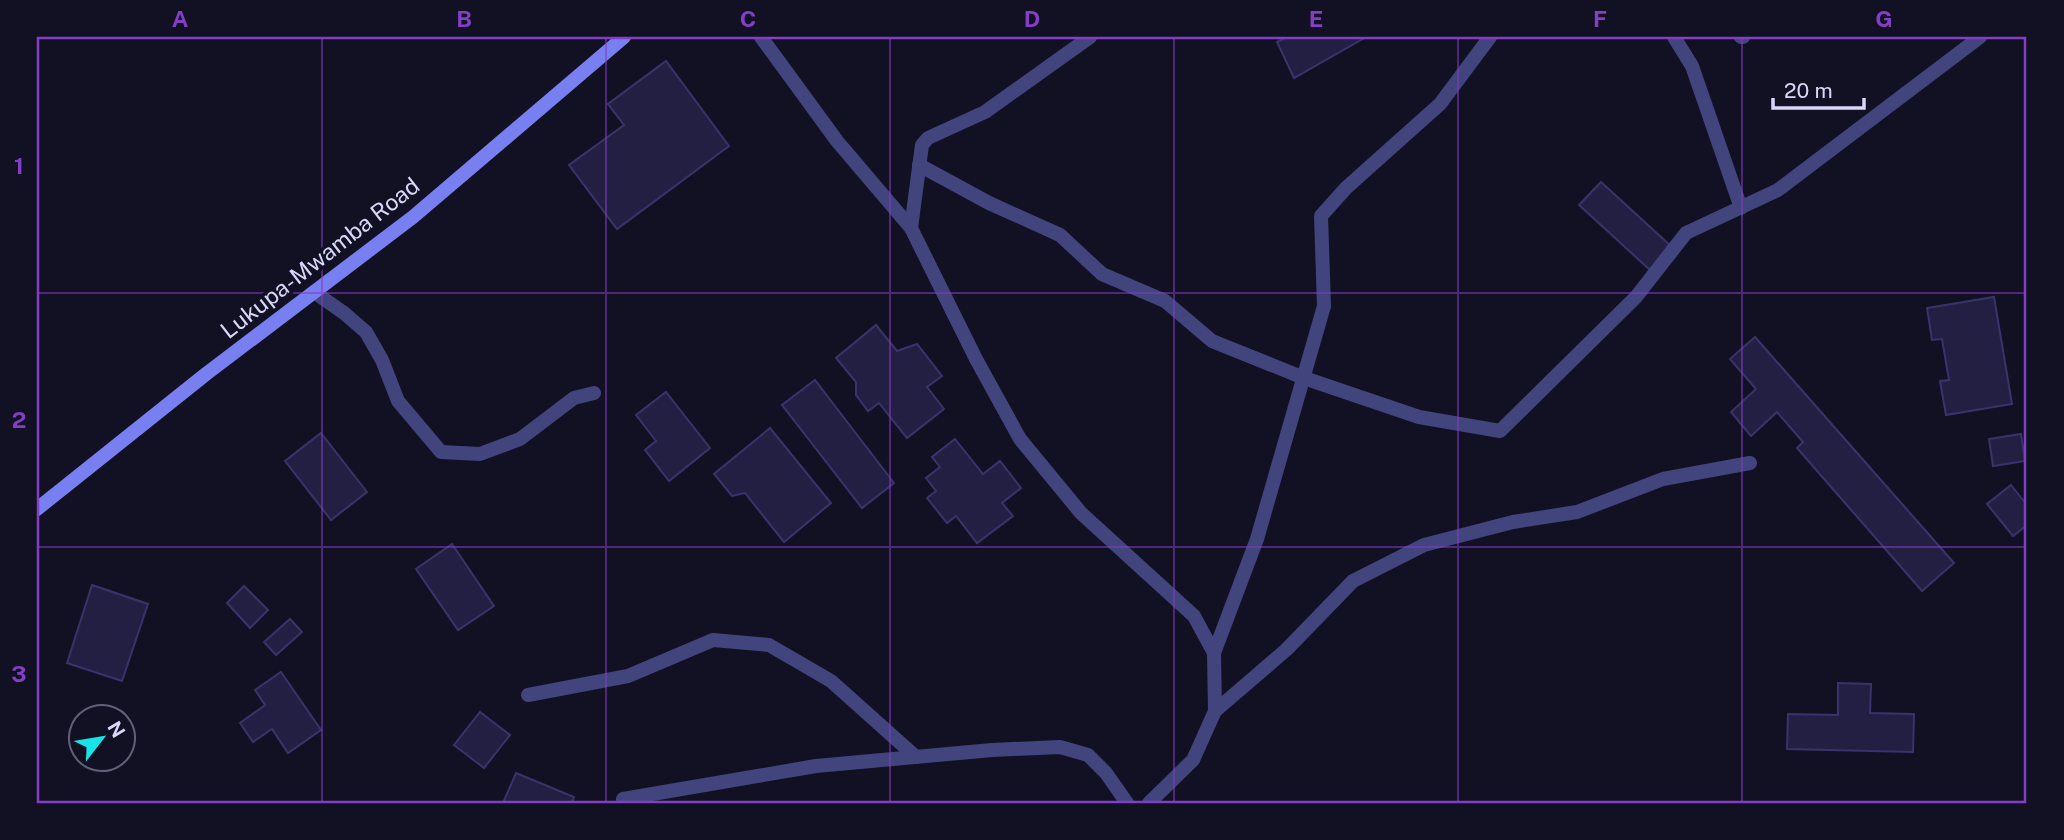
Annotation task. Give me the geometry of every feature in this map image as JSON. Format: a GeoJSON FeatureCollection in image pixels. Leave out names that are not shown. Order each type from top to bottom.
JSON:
{"type":"FeatureCollection","features":[{"type":"Feature","properties":{"kind":"street","name":"Lukupa-Mwamba Road"},"geometry":{"type":"LineString","coordinates":[[37,509],[414,217],[624,37]]}},
{"type":"Feature","properties":{"kind":"street"},"geometry":{"type":"LineString","coordinates":[[761,37],[837,141],[911,228],[975,359],[1020,439],[1081,513],[1194,616],[1214,653]]}},
{"type":"Feature","properties":{"kind":"street"},"geometry":{"type":"LineString","coordinates":[[911,228],[922,145],[928,138],[985,113],[1090,37]]}},
{"type":"Feature","properties":{"kind":"street"},"geometry":{"type":"LineString","coordinates":[[1215,711],[1214,653],[1257,539],[1324,306],[1321,216],[1346,188],[1440,104],[1490,37]]}},
{"type":"Feature","properties":{"kind":"street"},"geometry":{"type":"LineString","coordinates":[[1674,37],[1692,66],[1741,208]]}},
{"type":"Feature","properties":{"kind":"street"},"geometry":{"type":"LineString","coordinates":[[919,165],[989,203],[1060,235],[1102,274],[1165,301],[1212,341],[1304,378],[1419,417],[1500,431],[1636,297],[1686,233],[1778,190],[1980,37]]}},
{"type":"Feature","properties":{"kind":"street"},"geometry":{"type":"LineString","coordinates":[[314,292],[366,332],[382,360],[398,401],[441,452],[480,454],[520,439],[574,398],[594,393]]}},
{"type":"Feature","properties":{"kind":"street"},"geometry":{"type":"LineString","coordinates":[[1149,803],[1193,760],[1215,711],[1287,649],[1353,581],[1424,545],[1513,522],[1577,512],[1662,480],[1750,463]]}},
{"type":"Feature","properties":{"kind":"street"},"geometry":{"type":"LineString","coordinates":[[528,695],[628,676],[713,640],[769,645],[831,681],[916,757]]}},
{"type":"Feature","properties":{"kind":"street"},"geometry":{"type":"LineString","coordinates":[[623,799],[816,766],[992,750],[1060,747],[1088,755],[1106,773],[1127,803]]}},
{"type":"Feature","properties":{"kind":"building"},"geometry":{"type":"Polygon","coordinates":[[[1287,37],[1366,37],[1294,78],[1277,42],[1287,37]]]}},
{"type":"Feature","properties":{"kind":"building"},"geometry":{"type":"Polygon","coordinates":[[[666,61],[729,146],[617,229],[569,165],[624,125],[608,104],[666,61]]]}},
{"type":"Feature","properties":{"kind":"building"},"geometry":{"type":"Polygon","coordinates":[[[1601,182],[1672,247],[1650,270],[1579,205],[1601,182]]]}},
{"type":"Feature","properties":{"kind":"building"},"geometry":{"type":"Polygon","coordinates":[[[1994,297],[2012,404],[1946,415],[1940,381],[1949,380],[1942,339],[1932,340],[1927,308],[1994,297]]]}},
{"type":"Feature","properties":{"kind":"building"},"geometry":{"type":"Polygon","coordinates":[[[876,325],[897,351],[917,344],[942,376],[927,387],[944,409],[907,438],[879,403],[868,411],[856,395],[856,382],[836,358],[876,325]]]}},
{"type":"Feature","properties":{"kind":"building"},"geometry":{"type":"Polygon","coordinates":[[[1755,337],[1954,563],[1922,591],[1797,448],[1803,442],[1777,412],[1751,436],[1731,412],[1756,389],[1730,359],[1755,337]]]}},
{"type":"Feature","properties":{"kind":"building"},"geometry":{"type":"Polygon","coordinates":[[[815,380],[894,483],[862,508],[782,405],[815,380]]]}},
{"type":"Feature","properties":{"kind":"building"},"geometry":{"type":"Polygon","coordinates":[[[666,392],[710,448],[669,481],[645,450],[656,441],[636,415],[666,392]]]}},
{"type":"Feature","properties":{"kind":"building"},"geometry":{"type":"Polygon","coordinates":[[[770,428],[831,503],[784,542],[745,493],[732,496],[714,474],[770,428]]]}},
{"type":"Feature","properties":{"kind":"building"},"geometry":{"type":"Polygon","coordinates":[[[321,433],[367,492],[331,520],[285,461],[321,433]]]}},
{"type":"Feature","properties":{"kind":"building"},"geometry":{"type":"Polygon","coordinates":[[[2021,434],[2025,461],[1993,466],[1989,439],[2021,434]]]}},
{"type":"Feature","properties":{"kind":"building"},"geometry":{"type":"Polygon","coordinates":[[[955,439],[983,474],[1000,461],[1021,488],[1002,503],[1013,516],[977,543],[956,516],[947,523],[927,498],[936,491],[926,478],[940,467],[932,457],[955,439]]]}},
{"type":"Feature","properties":{"kind":"building"},"geometry":{"type":"Polygon","coordinates":[[[2011,485],[2027,505],[2027,525],[2013,536],[1987,504],[2011,485]]]}},
{"type":"Feature","properties":{"kind":"building"},"geometry":{"type":"Polygon","coordinates":[[[452,544],[494,606],[458,630],[416,569],[452,544]]]}},
{"type":"Feature","properties":{"kind":"building"},"geometry":{"type":"Polygon","coordinates":[[[92,585],[148,604],[122,681],[67,663],[92,585]]]}},
{"type":"Feature","properties":{"kind":"building"},"geometry":{"type":"Polygon","coordinates":[[[244,586],[268,610],[250,628],[227,603],[244,586]]]}},
{"type":"Feature","properties":{"kind":"building"},"geometry":{"type":"Polygon","coordinates":[[[290,619],[302,632],[276,655],[264,642],[290,619]]]}},
{"type":"Feature","properties":{"kind":"building"},"geometry":{"type":"Polygon","coordinates":[[[281,672],[321,730],[288,753],[272,729],[253,742],[240,723],[265,705],[255,690],[281,672]]]}},
{"type":"Feature","properties":{"kind":"building"},"geometry":{"type":"Polygon","coordinates":[[[1838,683],[1871,684],[1870,713],[1914,714],[1913,752],[1787,749],[1788,714],[1838,715],[1838,683]]]}},
{"type":"Feature","properties":{"kind":"building"},"geometry":{"type":"Polygon","coordinates":[[[480,712],[510,735],[484,768],[454,745],[480,712]]]}},
{"type":"Feature","properties":{"kind":"building"},"geometry":{"type":"Polygon","coordinates":[[[516,773],[574,797],[572,803],[503,803],[516,773]]]}}]}
